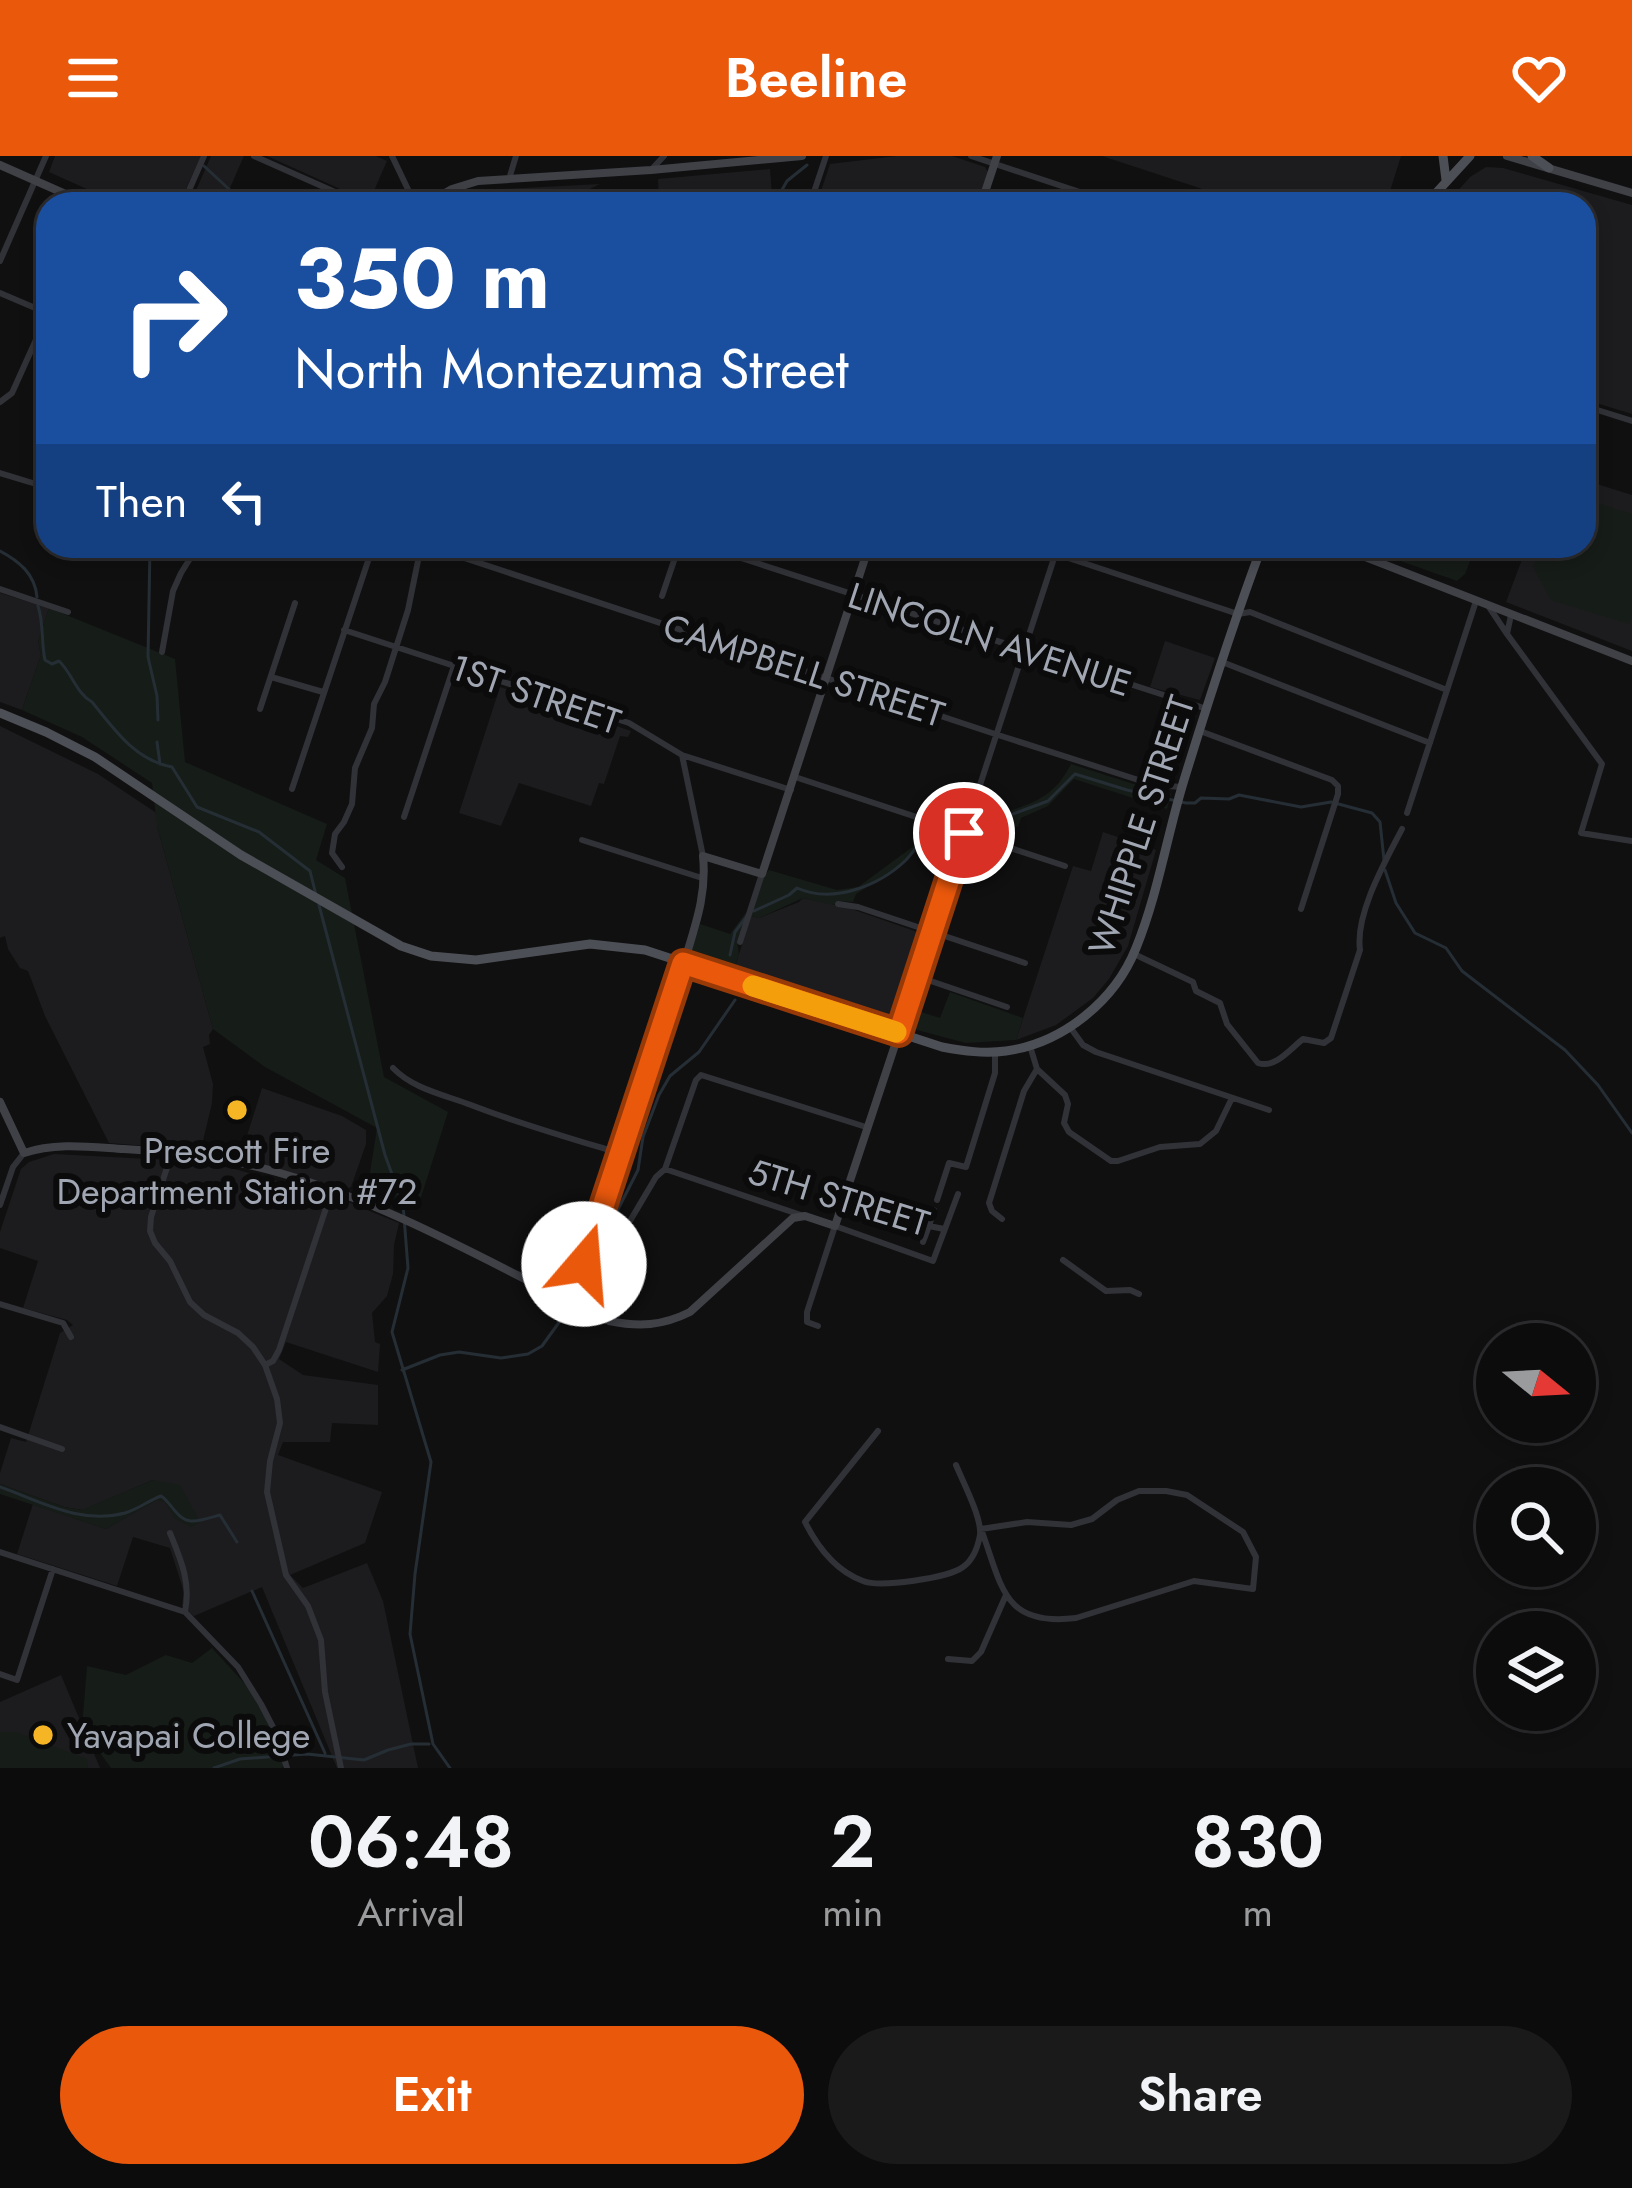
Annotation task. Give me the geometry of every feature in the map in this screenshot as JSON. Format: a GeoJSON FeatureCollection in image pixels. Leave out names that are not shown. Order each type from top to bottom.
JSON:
{"type":"FeatureCollection","features":[{"type":"Feature","properties":{"kind":"main road"},"geometry":{"type":"LineString","coordinates":[[1443,156],[1446,182]]}},
{"type":"Feature","properties":{"kind":"main road"},"geometry":{"type":"LineString","coordinates":[[1437,192],[1469,156]]}},
{"type":"Feature","properties":{"kind":"main road"},"geometry":{"type":"LineString","coordinates":[[1532,156],[1549,168]]}},
{"type":"Feature","properties":{"kind":"main road","name":"WHIPPLE STREET"},"geometry":{"type":"LineString","coordinates":[[0,713],[94,757],[227,847],[401,946],[456,960],[590,944],[645,950],[942,1047],[995,1052],[1030,1046],[1070,1027],[1106,996],[1134,954],[1199,731],[1258,558]]}},
{"type":"Feature","properties":{"kind":"street"},"geometry":{"type":"LineString","coordinates":[[0,261],[46,156]]}},
{"type":"Feature","properties":{"kind":"street"},"geometry":{"type":"LineString","coordinates":[[189,192],[204,156]]}},
{"type":"Feature","properties":{"kind":"street"},"geometry":{"type":"LineString","coordinates":[[254,156],[335,192]]}},
{"type":"Feature","properties":{"kind":"street"},"geometry":{"type":"LineString","coordinates":[[392,156],[409,192]]}},
{"type":"Feature","properties":{"kind":"street"},"geometry":{"type":"LineString","coordinates":[[508,179],[515,156]]}},
{"type":"Feature","properties":{"kind":"street"},"geometry":{"type":"LineString","coordinates":[[651,170],[664,156]]}},
{"type":"Feature","properties":{"kind":"street"},"geometry":{"type":"LineString","coordinates":[[447,192],[478,181],[802,156]]}},
{"type":"Feature","properties":{"kind":"street"},"geometry":{"type":"LineString","coordinates":[[814,192],[826,156]]}},
{"type":"Feature","properties":{"kind":"street"},"geometry":{"type":"LineString","coordinates":[[970,156],[996,160],[1083,192]]}},
{"type":"Feature","properties":{"kind":"street"},"geometry":{"type":"LineString","coordinates":[[1507,156],[1632,193]]}},
{"type":"Feature","properties":{"kind":"street"},"geometry":{"type":"LineString","coordinates":[[985,192],[996,160]]}},
{"type":"Feature","properties":{"kind":"street"},"geometry":{"type":"LineString","coordinates":[[0,165],[62,192]]}},
{"type":"Feature","properties":{"kind":"street"},"geometry":{"type":"LineString","coordinates":[[0,293],[36,308]]}},
{"type":"Feature","properties":{"kind":"street"},"geometry":{"type":"LineString","coordinates":[[0,402],[12,393],[36,340]]}},
{"type":"Feature","properties":{"kind":"street"},"geometry":{"type":"LineString","coordinates":[[1596,410],[1632,421]]}},
{"type":"Feature","properties":{"kind":"street"},"geometry":{"type":"LineString","coordinates":[[0,473],[36,484]]}},
{"type":"Feature","properties":{"kind":"street"},"geometry":{"type":"LineString","coordinates":[[162,652],[173,591],[190,558]]}},
{"type":"Feature","properties":{"kind":"street"},"geometry":{"type":"LineString","coordinates":[[292,789],[369,558]]}},
{"type":"Feature","properties":{"kind":"street"},"geometry":{"type":"LineString","coordinates":[[342,867],[332,853],[335,834],[350,812],[356,768],[372,728],[374,704],[397,647],[422,558]]}},
{"type":"Feature","properties":{"kind":"street","name":"CAMPBELL STREET"},"geometry":{"type":"LineString","coordinates":[[462,558],[995,734],[1154,784],[1182,788]]}},
{"type":"Feature","properties":{"kind":"street"},"geometry":{"type":"LineString","coordinates":[[662,596],[675,558]]}},
{"type":"Feature","properties":{"kind":"street","name":"LINCOLN AVENUE"},"geometry":{"type":"LineString","coordinates":[[742,558],[1207,709]]}},
{"type":"Feature","properties":{"kind":"street"},"geometry":{"type":"LineString","coordinates":[[740,942],[865,558]]}},
{"type":"Feature","properties":{"kind":"street"},"geometry":{"type":"LineString","coordinates":[[818,1326],[807,1322],[807,1312],[1054,558]]}},
{"type":"Feature","properties":{"kind":"street"},"geometry":{"type":"LineString","coordinates":[[1080,558],[1238,614],[1255,614],[1447,690]]}},
{"type":"Feature","properties":{"kind":"street"},"geometry":{"type":"LineString","coordinates":[[1367,558],[1632,661]]}},
{"type":"Feature","properties":{"kind":"street"},"geometry":{"type":"LineString","coordinates":[[0,589],[68,611]]}},
{"type":"Feature","properties":{"kind":"street"},"geometry":{"type":"LineString","coordinates":[[1407,813],[1476,601]]}},
{"type":"Feature","properties":{"kind":"street"},"geometry":{"type":"LineString","coordinates":[[260,709],[295,603]]}},
{"type":"Feature","properties":{"kind":"street"},"geometry":{"type":"LineString","coordinates":[[1490,607],[1602,764],[1580,833],[1632,841]]}},
{"type":"Feature","properties":{"kind":"street"},"geometry":{"type":"LineString","coordinates":[[1507,634],[1511,615]]}},
{"type":"Feature","properties":{"kind":"street","name":"1ST STREET"},"geometry":{"type":"LineString","coordinates":[[344,630],[629,723],[682,755],[791,790]]}},
{"type":"Feature","properties":{"kind":"street"},"geometry":{"type":"LineString","coordinates":[[1222,662],[1430,743]]}},
{"type":"Feature","properties":{"kind":"street"},"geometry":{"type":"LineString","coordinates":[[404,817],[454,666]]}},
{"type":"Feature","properties":{"kind":"street"},"geometry":{"type":"LineString","coordinates":[[271,677],[323,692]]}},
{"type":"Feature","properties":{"kind":"street"},"geometry":{"type":"LineString","coordinates":[[1199,731],[1338,786],[1301,910]]}},
{"type":"Feature","properties":{"kind":"street"},"geometry":{"type":"LineString","coordinates":[[560,1297],[584,1264],[704,900],[704,856],[682,755]]}},
{"type":"Feature","properties":{"kind":"street"},"geometry":{"type":"LineString","coordinates":[[795,777],[965,829],[1065,866]]}},
{"type":"Feature","properties":{"kind":"street"},"geometry":{"type":"LineString","coordinates":[[1134,954],[1193,982],[1196,992],[1220,1003],[1227,1024],[1264,1066],[1272,1065],[1303,1039],[1324,1042],[1331,1038],[1360,950],[1358,936],[1376,882],[1402,829]]}},
{"type":"Feature","properties":{"kind":"street"},"geometry":{"type":"LineString","coordinates":[[582,840],[706,879]]}},
{"type":"Feature","properties":{"kind":"street"},"geometry":{"type":"LineString","coordinates":[[704,856],[762,874]]}},
{"type":"Feature","properties":{"kind":"street"},"geometry":{"type":"LineString","coordinates":[[838,904],[1025,963]]}},
{"type":"Feature","properties":{"kind":"street"},"geometry":{"type":"LineString","coordinates":[[916,976],[1007,1007]]}},
{"type":"Feature","properties":{"kind":"street"},"geometry":{"type":"LineString","coordinates":[[1070,1027],[1083,1045],[1096,1052],[1268,1110]]}},
{"type":"Feature","properties":{"kind":"street"},"geometry":{"type":"LineString","coordinates":[[1030,1046],[1037,1069],[1065,1096],[1064,1123],[1069,1132],[1111,1161],[1160,1147],[1200,1144],[1216,1131],[1232,1098]]}},
{"type":"Feature","properties":{"kind":"street"},"geometry":{"type":"LineString","coordinates":[[937,1200],[949,1163],[966,1166],[994,1072],[995,1052]]}},
{"type":"Feature","properties":{"kind":"street"},"geometry":{"type":"LineString","coordinates":[[393,1068],[424,1089],[619,1153]]}},
{"type":"Feature","properties":{"kind":"street"},"geometry":{"type":"LineString","coordinates":[[1002,1219],[989,1203],[1024,1091],[1037,1069]]}},
{"type":"Feature","properties":{"kind":"street"},"geometry":{"type":"LineString","coordinates":[[575,1305],[665,1169],[701,1075],[866,1127]]}},
{"type":"Feature","properties":{"kind":"street"},"geometry":{"type":"LineString","coordinates":[[0,1102],[24,1154]]}},
{"type":"Feature","properties":{"kind":"street"},"geometry":{"type":"LineString","coordinates":[[0,1205],[3,1185],[13,1168],[24,1154],[42,1147],[172,1152],[259,1167],[394,1214],[609,1321],[645,1326],[674,1320],[703,1303],[783,1224],[805,1216]]}},
{"type":"Feature","properties":{"kind":"street"},"geometry":{"type":"LineString","coordinates":[[172,1152],[150,1231],[190,1301],[204,1315],[238,1333],[265,1365],[280,1423],[266,1492],[286,1575],[308,1606],[321,1640],[325,1692],[341,1768]]}},
{"type":"Feature","properties":{"kind":"street","name":"5TH STREET"},"geometry":{"type":"LineString","coordinates":[[665,1169],[933,1261],[958,1194]]}},
{"type":"Feature","properties":{"kind":"street"},"geometry":{"type":"LineString","coordinates":[[265,1365],[279,1350],[332,1190]]}},
{"type":"Feature","properties":{"kind":"street"},"geometry":{"type":"LineString","coordinates":[[923,1242],[934,1210]]}},
{"type":"Feature","properties":{"kind":"street"},"geometry":{"type":"LineString","coordinates":[[929,1226],[944,1229]]}},
{"type":"Feature","properties":{"kind":"street"},"geometry":{"type":"LineString","coordinates":[[1063,1260],[1106,1292],[1138,1294]]}},
{"type":"Feature","properties":{"kind":"street"},"geometry":{"type":"LineString","coordinates":[[0,1304],[63,1323],[71,1337]]}},
{"type":"Feature","properties":{"kind":"street"},"geometry":{"type":"LineString","coordinates":[[0,1427],[62,1450]]}},
{"type":"Feature","properties":{"kind":"street"},"geometry":{"type":"LineString","coordinates":[[878,1432],[805,1522],[841,1568],[872,1584],[949,1574],[970,1560],[981,1529]]}},
{"type":"Feature","properties":{"kind":"street"},"geometry":{"type":"LineString","coordinates":[[956,1465],[1006,1595],[1017,1610],[1031,1616],[1076,1618],[1195,1581],[1253,1589],[1256,1557],[1243,1532],[1187,1495],[1139,1491],[1071,1526],[1027,1522],[981,1529]]}},
{"type":"Feature","properties":{"kind":"street"},"geometry":{"type":"LineString","coordinates":[[170,1532],[187,1576],[184,1612]]}},
{"type":"Feature","properties":{"kind":"street"},"geometry":{"type":"LineString","coordinates":[[0,1552],[184,1612],[238,1667],[262,1704],[287,1768]]}},
{"type":"Feature","properties":{"kind":"street"},"geometry":{"type":"LineString","coordinates":[[0,1674],[17,1680],[52,1569]]}},
{"type":"Feature","properties":{"kind":"street"},"geometry":{"type":"LineString","coordinates":[[948,1659],[972,1661],[981,1652],[1006,1595]]}},
{"type":"Feature","properties":{"kind":"shaded area"},"geometry":{"type":"Polygon","coordinates":[[[55,156],[201,156],[184,192],[93,192],[49,172],[55,156]]]}},
{"type":"Feature","properties":{"kind":"shaded area"},"geometry":{"type":"Polygon","coordinates":[[[211,156],[244,156],[228,192],[195,192],[211,156]]]}},
{"type":"Feature","properties":{"kind":"shaded area"},"geometry":{"type":"Polygon","coordinates":[[[267,156],[376,156],[387,161],[373,192],[347,192],[267,156]]]}},
{"type":"Feature","properties":{"kind":"shaded area"},"geometry":{"type":"Polygon","coordinates":[[[952,156],[988,172],[982,192],[824,192],[830,164],[952,156]]]}},
{"type":"Feature","properties":{"kind":"shaded area"},"geometry":{"type":"Polygon","coordinates":[[[1102,156],[1401,156],[1390,192],[1212,192],[1102,156]]]}},
{"type":"Feature","properties":{"kind":"shaded area"},"geometry":{"type":"Polygon","coordinates":[[[1486,167],[1503,168],[1587,192],[1457,192],[1486,167]]]}},
{"type":"Feature","properties":{"kind":"shaded area"},"geometry":{"type":"Polygon","coordinates":[[[770,169],[772,192],[659,192],[658,179],[770,169]]]}},
{"type":"Feature","properties":{"kind":"shaded area"},"geometry":{"type":"Polygon","coordinates":[[[600,184],[584,192],[477,192],[600,184]]]}},
{"type":"Feature","properties":{"kind":"shaded area"},"geometry":{"type":"Polygon","coordinates":[[[1596,195],[1632,205],[1632,414],[1596,403],[1596,195]]]}},
{"type":"Feature","properties":{"kind":"shaded area"},"geometry":{"type":"Polygon","coordinates":[[[1596,484],[1632,495],[1632,651],[1506,602],[1522,558],[1596,558],[1596,484]]]}},
{"type":"Feature","properties":{"kind":"shaded area"},"geometry":{"type":"Polygon","coordinates":[[[1596,503],[1632,514],[1629,624],[1551,600],[1533,567],[1536,558],[1596,558],[1596,503]]]}},
{"type":"Feature","properties":{"kind":"shaded area"},"geometry":{"type":"Polygon","coordinates":[[[1392,558],[1471,558],[1457,581],[1392,558]]]}},
{"type":"Feature","properties":{"kind":"shaded area"},"geometry":{"type":"Polygon","coordinates":[[[0,593],[49,608],[38,641],[41,655],[22,710],[0,702],[0,593]]]}},
{"type":"Feature","properties":{"kind":"shaded area"},"geometry":{"type":"Polygon","coordinates":[[[49,608],[175,659],[185,762],[327,824],[316,860],[345,878],[384,1077],[448,1112],[417,1210],[367,1192],[377,1128],[265,1067],[213,1029],[157,826],[152,783],[82,737],[22,710],[41,655],[38,641],[49,608]]]}},
{"type":"Feature","properties":{"kind":"shaded area"},"geometry":{"type":"Polygon","coordinates":[[[1165,641],[1215,658],[1200,700],[1150,687],[1165,641]]]}},
{"type":"Feature","properties":{"kind":"shaded area"},"geometry":{"type":"Polygon","coordinates":[[[500,687],[631,731],[628,737],[620,736],[591,806],[519,783],[501,826],[459,813],[500,687]]]}},
{"type":"Feature","properties":{"kind":"shaded area"},"geometry":{"type":"Polygon","coordinates":[[[0,726],[98,774],[161,820],[157,826],[213,1029],[210,1044],[203,1047],[213,1084],[212,1103],[197,1150],[109,1143],[45,1016],[28,971],[20,968],[5,936],[0,938],[0,726]]]}},
{"type":"Feature","properties":{"kind":"shaded area"},"geometry":{"type":"Polygon","coordinates":[[[1071,764],[1168,791],[1167,809],[1074,779],[1048,806],[1021,818],[1018,827],[1005,823],[993,839],[969,833],[972,825],[1006,819],[1009,811],[1046,795],[1071,764]]]}},
{"type":"Feature","properties":{"kind":"shaded area"},"geometry":{"type":"Polygon","coordinates":[[[925,826],[937,830],[904,864],[856,894],[853,902],[833,905],[803,898],[759,918],[751,916],[769,870],[837,890],[858,887],[915,845],[925,826]]]}},
{"type":"Feature","properties":{"kind":"shaded area"},"geometry":{"type":"Polygon","coordinates":[[[1103,832],[1156,850],[1128,946],[1093,998],[1056,1025],[1016,1040],[1073,866],[1091,871],[1103,832]]]}},
{"type":"Feature","properties":{"kind":"shaded area"},"geometry":{"type":"Polygon","coordinates":[[[803,898],[846,907],[926,935],[899,1018],[895,1021],[734,970],[751,916],[759,918],[803,898]]]}},
{"type":"Feature","properties":{"kind":"shaded area"},"geometry":{"type":"Polygon","coordinates":[[[747,911],[734,970],[696,958],[692,949],[700,924],[730,934],[747,911]]]}},
{"type":"Feature","properties":{"kind":"shaded area"},"geometry":{"type":"Polygon","coordinates":[[[950,992],[1023,1018],[1016,1040],[966,1043],[912,1025],[912,1009],[940,1018],[950,992]]]}},
{"type":"Feature","properties":{"kind":"shaded area"},"geometry":{"type":"Polygon","coordinates":[[[262,1088],[342,1116],[366,1130],[351,1187],[240,1158],[262,1088]]]}},
{"type":"Feature","properties":{"kind":"shaded area"},"geometry":{"type":"Polygon","coordinates":[[[54,1154],[231,1168],[338,1198],[399,1223],[387,1296],[372,1313],[375,1342],[380,1344],[378,1372],[286,1342],[279,1359],[303,1375],[378,1385],[378,1425],[332,1423],[330,1442],[283,1442],[278,1455],[382,1492],[365,1543],[290,1575],[303,1588],[367,1563],[383,1601],[418,1768],[337,1768],[262,1587],[194,1616],[182,1606],[184,1592],[170,1548],[133,1537],[117,1586],[17,1554],[33,1504],[106,1529],[157,1499],[191,1527],[153,1480],[83,1510],[0,1484],[11,1438],[26,1442],[60,1333],[73,1325],[23,1308],[38,1261],[0,1248],[0,1232],[21,1169],[54,1154]]]}},
{"type":"Feature","properties":{"kind":"shaded area"},"geometry":{"type":"Polygon","coordinates":[[[153,1480],[180,1485],[200,1522],[191,1527],[157,1500],[106,1529],[0,1494],[0,1484],[82,1510],[153,1480]]]}},
{"type":"Feature","properties":{"kind":"shaded area"},"geometry":{"type":"Polygon","coordinates":[[[212,1648],[257,1697],[282,1768],[111,1768],[82,1728],[87,1666],[126,1675],[166,1655],[192,1663],[212,1648]]]}},
{"type":"Feature","properties":{"kind":"shaded area","name":"Yavapai College"},"geometry":{"type":"Polygon","coordinates":[[[61,1675],[100,1768],[0,1768],[0,1702],[61,1675]]]}},
{"type":"Feature","properties":{"kind":"shaded area"},"geometry":{"type":"Polygon","coordinates":[[[0,1732],[16,1732],[87,1759],[88,1768],[0,1768],[0,1732]]]}},
{"type":"Feature","properties":{"kind":"waterway"},"geometry":{"type":"LineString","coordinates":[[781,192],[807,165]]}},
{"type":"Feature","properties":{"kind":"waterway"},"geometry":{"type":"LineString","coordinates":[[204,166],[232,192]]}},
{"type":"Feature","properties":{"kind":"waterway"},"geometry":{"type":"LineString","coordinates":[[0,551],[25,569],[37,597]]}},
{"type":"Feature","properties":{"kind":"waterway"},"geometry":{"type":"LineString","coordinates":[[150,558],[148,657],[158,720]]}},
{"type":"Feature","properties":{"kind":"waterway"},"geometry":{"type":"LineString","coordinates":[[38,606],[45,660],[59,661],[136,751],[172,767],[197,807],[259,832],[310,871],[316,895]]}},
{"type":"Feature","properties":{"kind":"waterway"},"geometry":{"type":"LineString","coordinates":[[157,742],[160,764]]}},
{"type":"Feature","properties":{"kind":"waterway"},"geometry":{"type":"LineString","coordinates":[[941,822],[976,829],[1006,821],[1048,801],[1075,774],[1186,803],[1239,795],[1301,807],[1331,802],[1372,813],[1380,822],[1384,860]]}},
{"type":"Feature","properties":{"kind":"waterway"},"geometry":{"type":"LineString","coordinates":[[754,911],[797,888],[825,894],[869,885],[906,860],[930,828]]}},
{"type":"Feature","properties":{"kind":"waterway"},"geometry":{"type":"LineString","coordinates":[[1385,870],[1396,903],[1415,933],[1446,948],[1462,971],[1565,1050],[1598,1085],[1632,1133]]}},
{"type":"Feature","properties":{"kind":"waterway"},"geometry":{"type":"LineString","coordinates":[[319,905],[385,1155],[403,1204],[408,1268],[392,1332],[431,1462],[410,1634],[433,1744],[450,1768]]}},
{"type":"Feature","properties":{"kind":"waterway"},"geometry":{"type":"LineString","coordinates":[[730,955],[735,932],[747,916]]}},
{"type":"Feature","properties":{"kind":"waterway"},"geometry":{"type":"LineString","coordinates":[[402,1370],[440,1355],[459,1352],[501,1358],[528,1354],[542,1346],[595,1263],[638,1170],[643,1137],[659,1095],[670,1076],[699,1052],[735,1000]]}},
{"type":"Feature","properties":{"kind":"waterway"},"geometry":{"type":"LineString","coordinates":[[0,1487],[92,1516],[125,1513],[161,1496],[186,1520],[220,1515],[237,1542]]}},
{"type":"Feature","properties":{"kind":"waterway"},"geometry":{"type":"LineString","coordinates":[[252,1591],[325,1753]]}},
{"type":"Feature","properties":{"kind":"waterway"},"geometry":{"type":"LineString","coordinates":[[214,1768],[240,1759],[307,1754],[364,1760],[411,1744],[429,1744]]}},
{"type":"Feature","properties":{"kind":"slow traffic"},"geometry":{"type":"LineString","coordinates":[[753,986],[896,1032]]}},
{"type":"Feature","properties":{"kind":"place","name":"Prescott Fire Department Station #72"},"geometry":{"type":"Point","coordinates":[237,1110]}},
{"type":"Feature","properties":{"kind":"place","name":"Yavapai College"},"geometry":{"type":"Point","coordinates":[43,1735]}},
{"type":"Feature","properties":{"kind":"route"},"geometry":{"type":"LineString","coordinates":[[584,1264],[683,963],[899,1033],[964,833]]}}]}
